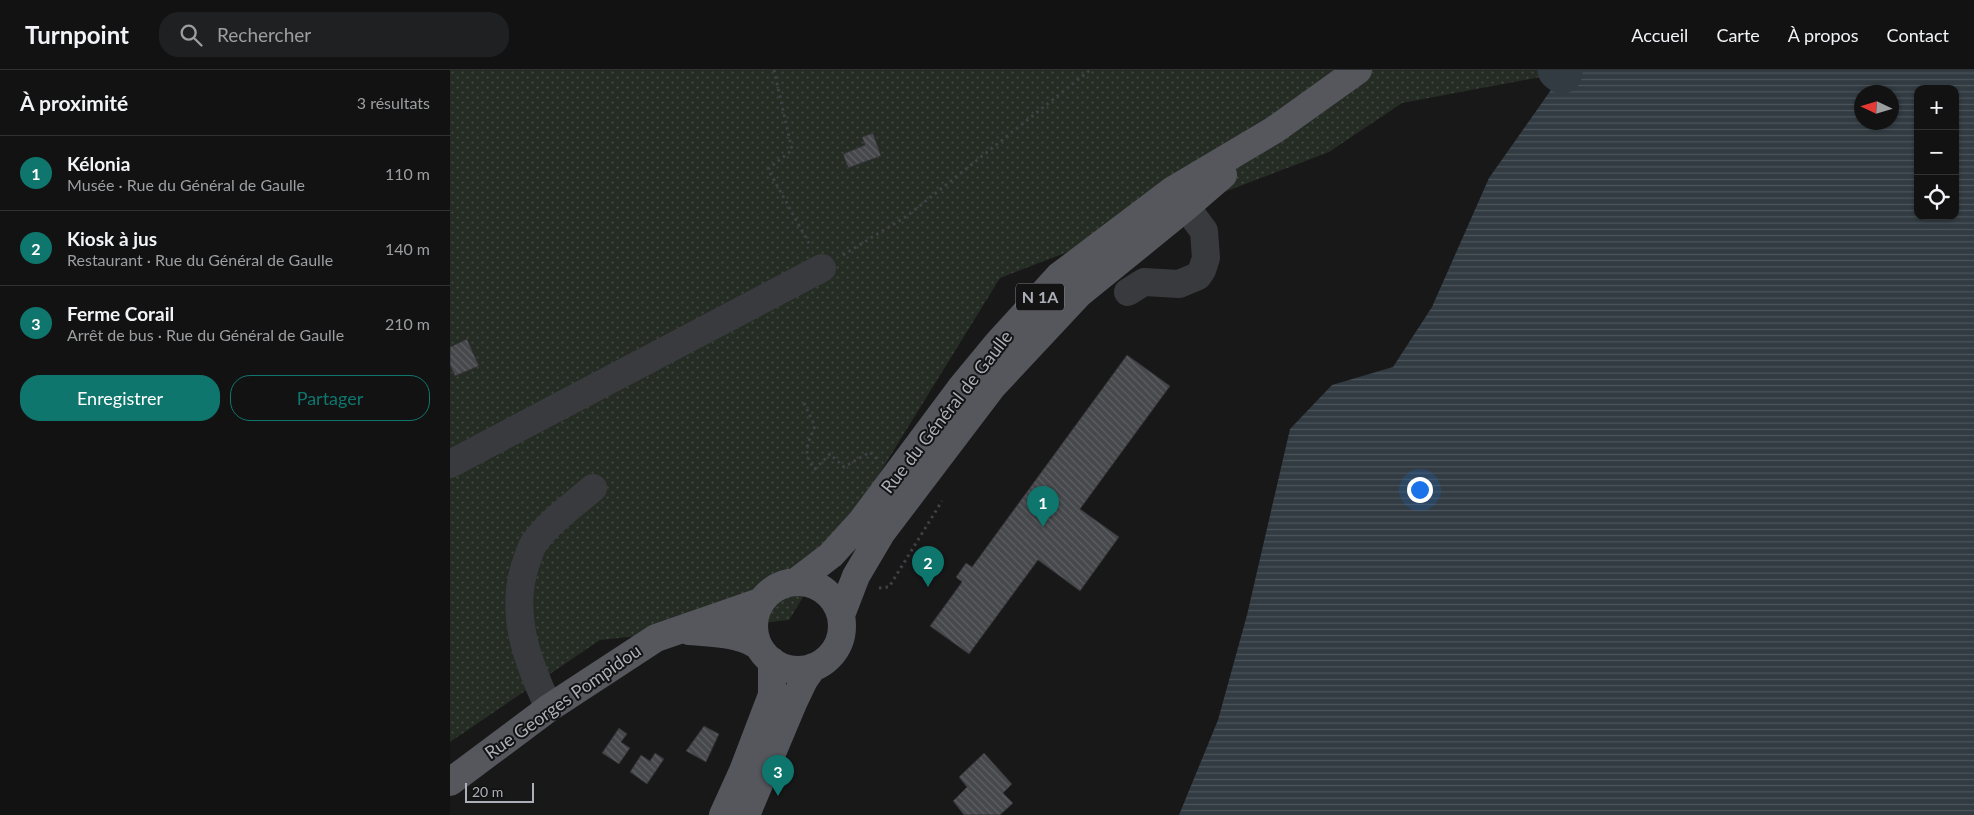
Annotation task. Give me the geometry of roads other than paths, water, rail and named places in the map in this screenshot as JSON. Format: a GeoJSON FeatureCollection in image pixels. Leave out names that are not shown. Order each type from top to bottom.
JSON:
{"type":"FeatureCollection","features":[{"type":"Feature","properties":{"kind":"main road","name":"Rue du Général de Gaulle"},"geometry":{"type":"LineString","coordinates":[[797,582],[830,555],[861,522],[960,389],[998,343],[1059,276],[1180,199],[1358,70]]}},
{"type":"Feature","properties":{"kind":"main road","name":"Rue du Général de Gaulle"},"geometry":{"type":"LineString","coordinates":[[849,622],[856,576],[882,532],[992,387],[1079,294],[1180,199]]}},
{"type":"Feature","properties":{"kind":"main road"},"geometry":{"type":"LineString","coordinates":[[723,815],[743,771],[772,695],[764,653],[754,631],[754,616],[760,602],[770,591],[783,584],[797,582],[812,584],[824,591],[849,622],[841,630],[838,644],[824,669],[804,680],[746,815]]}},
{"type":"Feature","properties":{"kind":"main road","name":"Rue Georges Pompidou"},"geometry":{"type":"LineString","coordinates":[[450,782],[549,708],[656,638],[760,602]]}},
{"type":"Feature","properties":{"kind":"main road","name":"Rue Georges Pompidou"},"geometry":{"type":"LineString","coordinates":[[680,630],[725,634],[746,639],[764,653]]}},
{"type":"Feature","properties":{"kind":"main road"},"geometry":{"type":"LineString","coordinates":[[764,653],[777,666],[791,670],[824,669]]}},
{"type":"Feature","properties":{"kind":"lane"},"geometry":{"type":"LineString","coordinates":[[1128,292],[1144,282],[1179,284],[1198,276],[1202,270],[1206,258],[1204,231],[1180,199]]}},
{"type":"Feature","properties":{"kind":"lane"},"geometry":{"type":"LineString","coordinates":[[450,464],[822,268]]}},
{"type":"Feature","properties":{"kind":"lane"},"geometry":{"type":"LineString","coordinates":[[549,708],[527,655],[523,638],[518,613],[521,575],[533,544],[556,519],[594,488]]}},
{"type":"Feature","properties":{"kind":"waterway"},"geometry":{"type":"LineString","coordinates":[[1558,70],[1562,73]]}},
{"type":"Feature","properties":{"kind":"place","name":"Kélonia"},"geometry":{"type":"Point","coordinates":[1043,527]}},
{"type":"Feature","properties":{"kind":"place","name":"Kiosk à jus"},"geometry":{"type":"Point","coordinates":[928,587]}},
{"type":"Feature","properties":{"kind":"place","name":"Ferme Corail"},"geometry":{"type":"Point","coordinates":[778,796]}}]}
